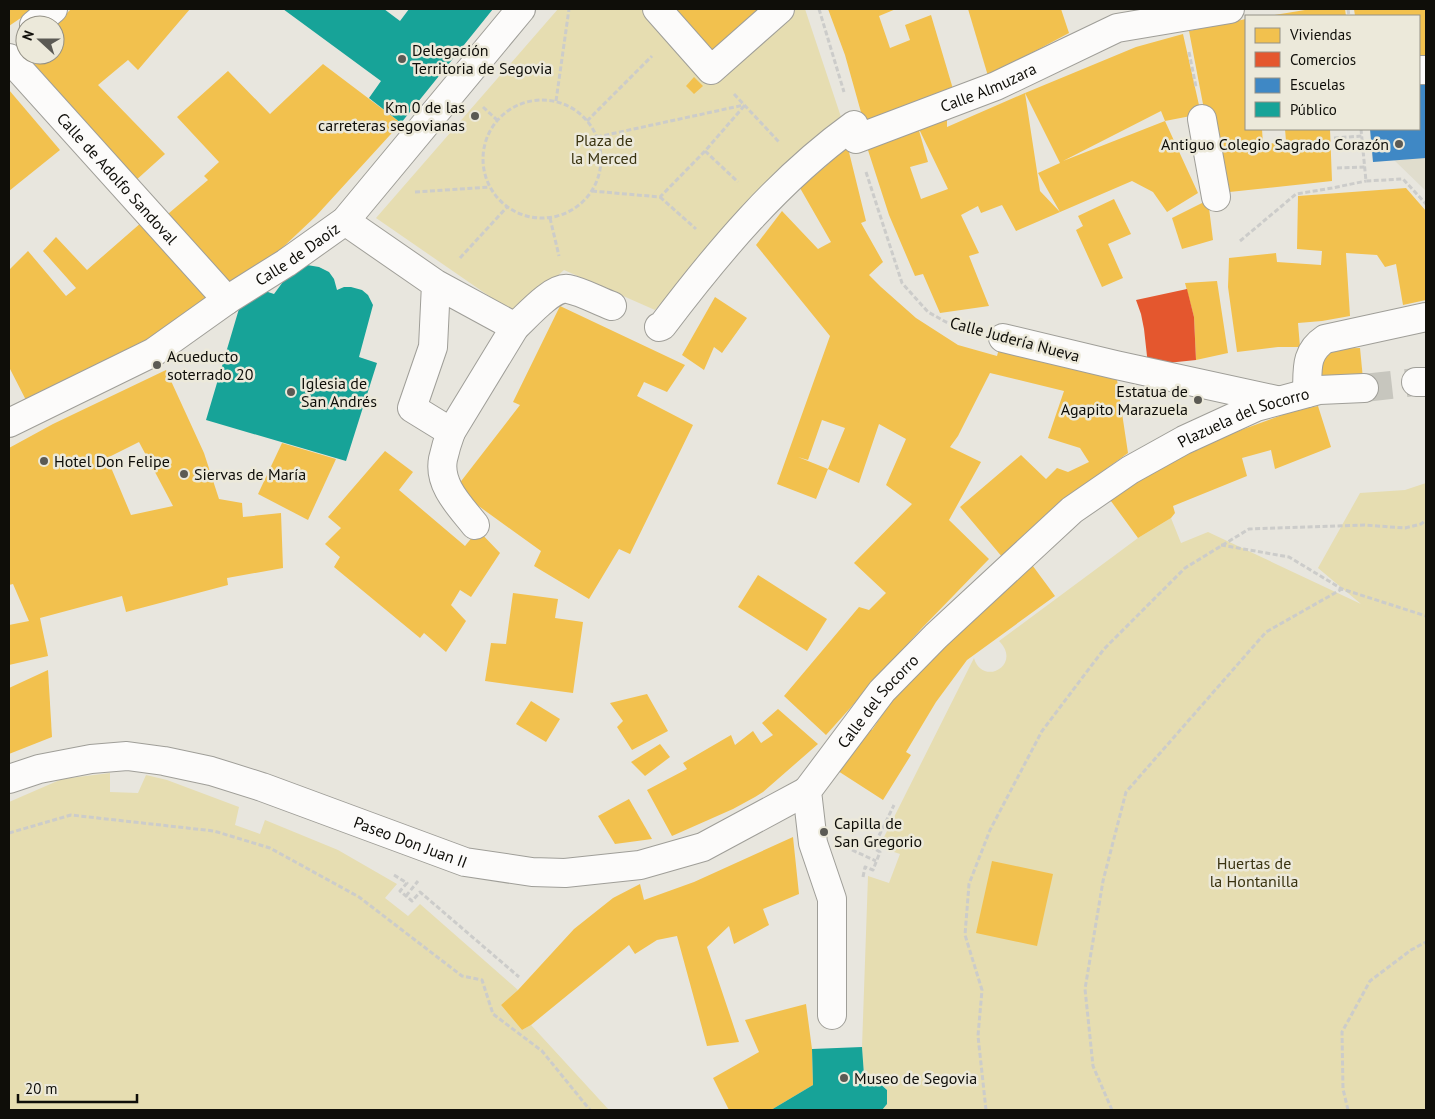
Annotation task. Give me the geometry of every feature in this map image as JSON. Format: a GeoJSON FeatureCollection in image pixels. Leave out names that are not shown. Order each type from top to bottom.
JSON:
{"type":"FeatureCollection","features":[{"type":"Feature","properties":{"kind":"street","name":"Calle de Daoíz"},"geometry":{"type":"LineString","coordinates":[[9,423],[154,352],[227,300],[301,253],[345,221],[521,9]]}},
{"type":"Feature","properties":{"kind":"street"},"geometry":{"type":"LineString","coordinates":[[657,9],[712,70],[780,9]]}},
{"type":"Feature","properties":{"kind":"street","name":"Calle Almuzara"},"geometry":{"type":"LineString","coordinates":[[659,327],[662,326],[704,270],[752,216],[822,148],[855,132],[996,86],[1113,18],[1185,26],[1230,9]]}},
{"type":"Feature","properties":{"kind":"street","name":"Calle de Adolfo Sandoval"},"geometry":{"type":"LineString","coordinates":[[9,58],[227,300]]}},
{"type":"Feature","properties":{"kind":"street"},"geometry":{"type":"LineString","coordinates":[[1202,119],[1216,197]]}},
{"type":"Feature","properties":{"kind":"street"},"geometry":{"type":"LineString","coordinates":[[345,221],[436,284],[515,327]]}},
{"type":"Feature","properties":{"kind":"street"},"geometry":{"type":"LineString","coordinates":[[436,284],[433,347],[412,408],[451,432]]}},
{"type":"Feature","properties":{"kind":"street"},"geometry":{"type":"LineString","coordinates":[[475,525],[451,495],[443,476],[442,460],[451,432],[515,327],[549,296],[566,288],[612,306]]}},
{"type":"Feature","properties":{"kind":"street"},"geometry":{"type":"LineString","coordinates":[[1307,393],[1310,356],[1313,348],[1325,339],[1426,317]]}},
{"type":"Feature","properties":{"kind":"street","name":"Calle Judería Nueva"},"geometry":{"type":"LineString","coordinates":[[1003,338],[1276,400]]}},
{"type":"Feature","properties":{"kind":"street","name":"Plazuela del Socorro"},"geometry":{"type":"LineString","coordinates":[[1130,470],[1184,440],[1256,407],[1276,400],[1319,390],[1364,388]]}},
{"type":"Feature","properties":{"kind":"street","name":"Calle del Socorro"},"geometry":{"type":"LineString","coordinates":[[807,791],[882,691],[936,636],[1072,510],[1130,470]]}},
{"type":"Feature","properties":{"kind":"street","name":"Paseo Don Juan II"},"geometry":{"type":"LineString","coordinates":[[9,780],[39,769],[90,759],[127,756],[164,761],[211,771],[262,787],[465,862],[532,872],[565,872],[640,865],[703,848],[807,791]]}},
{"type":"Feature","properties":{"kind":"street"},"geometry":{"type":"LineString","coordinates":[[807,791],[813,842],[832,899],[832,1015]]}},
{"type":"Feature","properties":{"kind":"path"},"geometry":{"type":"LineString","coordinates":[[556,102],[569,9]]}},
{"type":"Feature","properties":{"kind":"path","name":"Calle Judería Nueva"},"geometry":{"type":"LineString","coordinates":[[819,9],[902,283],[928,312],[946,322],[1003,338]]}},
{"type":"Feature","properties":{"kind":"path"},"geometry":{"type":"LineString","coordinates":[[1185,26],[1202,119]]}},
{"type":"Feature","properties":{"kind":"path"},"geometry":{"type":"LineString","coordinates":[[587,121],[677,31]]}},
{"type":"Feature","properties":{"kind":"path"},"geometry":{"type":"LineString","coordinates":[[540,100],[556,102],[573,109],[587,121],[597,137],[601,156],[599,174],[592,191],[580,204],[566,213],[550,218],[535,218],[520,215],[497,198],[483,170],[483,152],[488,135],[497,120],[509,110],[524,103],[540,100]]}},
{"type":"Feature","properties":{"kind":"path"},"geometry":{"type":"LineString","coordinates":[[597,137],[745,105]]}},
{"type":"Feature","properties":{"kind":"path"},"geometry":{"type":"LineString","coordinates":[[745,105],[785,149]]}},
{"type":"Feature","properties":{"kind":"path"},"geometry":{"type":"LineString","coordinates":[[592,191],[660,197],[705,151],[745,105]]}},
{"type":"Feature","properties":{"kind":"path"},"geometry":{"type":"LineString","coordinates":[[1361,130],[1366,181]]}},
{"type":"Feature","properties":{"kind":"path"},"geometry":{"type":"LineString","coordinates":[[1334,138],[1362,136]]}},
{"type":"Feature","properties":{"kind":"path"},"geometry":{"type":"LineString","coordinates":[[705,151],[739,183]]}},
{"type":"Feature","properties":{"kind":"path"},"geometry":{"type":"LineString","coordinates":[[1337,168],[1365,167]]}},
{"type":"Feature","properties":{"kind":"path"},"geometry":{"type":"LineString","coordinates":[[1240,241],[1296,194],[1366,181],[1403,179],[1426,204]]}},
{"type":"Feature","properties":{"kind":"path"},"geometry":{"type":"LineString","coordinates":[[421,191],[490,187]]}},
{"type":"Feature","properties":{"kind":"path"},"geometry":{"type":"LineString","coordinates":[[436,284],[507,207]]}},
{"type":"Feature","properties":{"kind":"path"},"geometry":{"type":"LineString","coordinates":[[986,1110],[978,1036],[982,990],[965,935],[969,884],[990,830],[1042,731],[1104,649],[1185,568],[1249,529],[1364,525],[1405,528],[1421,524],[1426,520]]}},
{"type":"Feature","properties":{"kind":"path"},"geometry":{"type":"LineString","coordinates":[[1221,545],[1290,557],[1342,590],[1426,616]]}},
{"type":"Feature","properties":{"kind":"path"},"geometry":{"type":"LineString","coordinates":[[1112,1110],[1093,1066],[1086,989],[1103,881],[1126,792],[1266,632],[1342,590]]}},
{"type":"Feature","properties":{"kind":"path"},"geometry":{"type":"LineString","coordinates":[[9,833],[71,815],[214,831],[270,848],[359,897],[462,976],[482,980],[492,1014],[542,1051],[590,1110]]}},
{"type":"Feature","properties":{"kind":"path"},"geometry":{"type":"LineString","coordinates":[[862,855],[876,861]]}},
{"type":"Feature","properties":{"kind":"path"},"geometry":{"type":"LineString","coordinates":[[390,873],[407,883],[400,891],[412,901],[420,892],[519,978]]}},
{"type":"Feature","properties":{"kind":"path"},"geometry":{"type":"LineString","coordinates":[[406,896],[414,886]]}},
{"type":"Feature","properties":{"kind":"path"},"geometry":{"type":"LineString","coordinates":[[1348,1110],[1343,1089],[1342,1032],[1370,980],[1411,950],[1426,942]]}},
{"type":"Feature","properties":{"kind":"shaded area","name":"Antiguo Colegio Sagrado Corazón"},"geometry":{"type":"Polygon","coordinates":[[[1426,80],[1426,191],[1394,160],[1373,162],[1370,130],[1420,130],[1420,81],[1426,80]]]}},
{"type":"Feature","properties":{"kind":"green space","name":"Plaza de la Merced"},"geometry":{"type":"Polygon","coordinates":[[[558,9],[648,9],[715,84],[793,9],[805,9],[842,120],[727,230],[655,310],[564,270],[515,314],[376,218],[558,9]]]}},
{"type":"Feature","properties":{"kind":"green space","name":"Huertas de la Hontanilla"},"geometry":{"type":"Polygon","coordinates":[[[1426,483],[1426,1110],[882,1110],[887,1104],[887,1090],[876,1081],[862,1081],[864,1075],[862,1047],[868,876],[889,883],[900,854],[879,847],[974,658],[978,667],[985,671],[992,672],[1004,665],[1006,658],[1005,650],[999,641],[1138,538],[1171,518],[1181,543],[1208,532],[1361,604],[1318,568],[1360,493],[1405,490],[1426,483]]]}},
{"type":"Feature","properties":{"kind":"green space"},"geometry":{"type":"Polygon","coordinates":[[[110,773],[110,792],[138,793],[146,775],[167,780],[239,807],[235,825],[260,834],[265,820],[338,850],[397,884],[385,898],[408,916],[420,904],[518,990],[501,1005],[522,1030],[531,1025],[609,1110],[9,1110],[9,802],[62,779],[110,773]]]}},
{"type":"Feature","properties":{"kind":"building: Viviendas"},"geometry":{"type":"Polygon","coordinates":[[[9,9],[34,9],[25,15],[15,15],[15,22],[9,26],[9,9]]]}},
{"type":"Feature","properties":{"kind":"building: Viviendas"},"geometry":{"type":"Polygon","coordinates":[[[71,9],[190,9],[138,70],[128,60],[98,85],[165,154],[134,182],[26,65],[65,65],[65,15],[71,9]]]}},
{"type":"Feature","properties":{"kind":"building: Viviendas"},"geometry":{"type":"Polygon","coordinates":[[[672,9],[762,9],[713,52],[672,9]]]}},
{"type":"Feature","properties":{"kind":"building: Viviendas"},"geometry":{"type":"Polygon","coordinates":[[[828,9],[896,9],[879,16],[890,48],[910,40],[905,25],[931,15],[953,89],[864,123],[845,55],[828,9]]]}},
{"type":"Feature","properties":{"kind":"building: Viviendas"},"geometry":{"type":"Polygon","coordinates":[[[968,9],[1061,9],[1069,33],[988,76],[968,9]]]}},
{"type":"Feature","properties":{"kind":"building: Viviendas"},"geometry":{"type":"Polygon","coordinates":[[[1311,9],[1345,9],[1346,15],[1274,15],[1311,9]]]}},
{"type":"Feature","properties":{"kind":"building: Viviendas"},"geometry":{"type":"Polygon","coordinates":[[[1354,9],[1426,9],[1426,63],[1420,64],[1420,15],[1355,15],[1354,9]]]}},
{"type":"Feature","properties":{"kind":"building: Viviendas"},"geometry":{"type":"Polygon","coordinates":[[[1245,19],[1245,130],[1262,130],[1263,145],[1286,141],[1285,130],[1330,130],[1332,181],[1220,193],[1189,31],[1245,19]]]}},
{"type":"Feature","properties":{"kind":"building: Viviendas"},"geometry":{"type":"Polygon","coordinates":[[[1183,34],[1201,114],[1165,121],[1198,193],[1167,212],[1153,192],[1132,181],[1016,231],[1002,205],[981,213],[978,206],[961,215],[979,253],[969,256],[989,306],[940,313],[923,274],[915,276],[889,215],[866,144],[947,115],[947,127],[1025,93],[1136,47],[1183,34]],[[1025,93],[1040,191],[1060,212],[1038,173],[1060,163],[1025,93]],[[1161,111],[1063,161],[1165,121],[1161,111]],[[918,127],[928,162],[910,167],[921,199],[948,189],[918,127]]]}},
{"type":"Feature","properties":{"kind":"building: Viviendas"},"geometry":{"type":"Polygon","coordinates":[[[323,64],[401,123],[316,216],[280,250],[227,291],[162,219],[208,180],[204,176],[219,162],[177,117],[228,71],[270,114],[323,64]]]}},
{"type":"Feature","properties":{"kind":"building: Viviendas"},"geometry":{"type":"Polygon","coordinates":[[[694,77],[703,86],[694,94],[686,86],[694,77]]]}},
{"type":"Feature","properties":{"kind":"building: Viviendas"},"geometry":{"type":"Polygon","coordinates":[[[9,90],[60,150],[9,191],[9,90]]]}},
{"type":"Feature","properties":{"kind":"building: Viviendas"},"geometry":{"type":"Polygon","coordinates":[[[847,144],[866,221],[861,223],[883,262],[869,275],[916,318],[958,345],[997,356],[1000,345],[1116,373],[1128,453],[1066,498],[1003,558],[960,507],[1021,455],[1046,479],[1057,468],[1068,472],[1089,462],[1080,448],[1048,438],[1064,391],[990,373],[958,436],[950,447],[981,462],[949,520],[989,559],[922,628],[826,735],[784,696],[859,607],[869,610],[886,593],[854,563],[912,504],[886,485],[906,439],[879,424],[859,483],[828,469],[816,499],[777,484],[830,336],[756,245],[782,211],[818,249],[831,242],[800,188],[826,166],[847,144]],[[822,420],[808,460],[798,457],[828,469],[845,428],[822,420]]]}},
{"type":"Feature","properties":{"kind":"building: Viviendas"},"geometry":{"type":"Polygon","coordinates":[[[1406,188],[1426,211],[1426,300],[1403,305],[1396,264],[1385,267],[1377,255],[1346,253],[1350,316],[1298,323],[1300,347],[1278,347],[1237,352],[1228,287],[1229,258],[1276,253],[1277,262],[1321,265],[1322,251],[1297,249],[1298,196],[1406,188]]]}},
{"type":"Feature","properties":{"kind":"building: Viviendas"},"geometry":{"type":"Polygon","coordinates":[[[1114,199],[1131,234],[1108,244],[1123,278],[1102,287],[1076,230],[1083,226],[1078,216],[1114,199]]]}},
{"type":"Feature","properties":{"kind":"building: Viviendas"},"geometry":{"type":"Polygon","coordinates":[[[1208,200],[1213,240],[1182,249],[1172,218],[1208,200]]]}},
{"type":"Feature","properties":{"kind":"building: Viviendas"},"geometry":{"type":"Polygon","coordinates":[[[142,222],[214,298],[141,349],[29,406],[9,367],[9,270],[28,251],[66,296],[76,288],[43,251],[56,237],[87,270],[142,222]]]}},
{"type":"Feature","properties":{"kind":"building: Viviendas"},"geometry":{"type":"Polygon","coordinates":[[[1217,281],[1228,353],[1196,360],[1194,317],[1185,283],[1217,281]]]}},
{"type":"Feature","properties":{"kind":"building: Viviendas"},"geometry":{"type":"Polygon","coordinates":[[[715,297],[747,318],[722,353],[714,347],[704,370],[682,355],[715,297]]]}},
{"type":"Feature","properties":{"kind":"building: Viviendas"},"geometry":{"type":"Polygon","coordinates":[[[560,306],[685,365],[667,392],[644,382],[637,396],[693,425],[630,554],[619,549],[589,599],[534,566],[541,551],[455,489],[520,405],[513,402],[560,306]]]}},
{"type":"Feature","properties":{"kind":"building: Viviendas"},"geometry":{"type":"Polygon","coordinates":[[[1360,348],[1363,379],[1319,380],[1319,349],[1360,348]]]}},
{"type":"Feature","properties":{"kind":"building: Viviendas","name":"Siervas de María"},"geometry":{"type":"Polygon","coordinates":[[[166,370],[204,453],[219,499],[242,503],[243,517],[281,513],[283,568],[227,578],[228,585],[126,612],[122,596],[40,618],[48,656],[9,665],[9,625],[29,621],[13,584],[9,585],[9,448],[53,424],[166,370]],[[139,442],[107,458],[131,515],[173,506],[139,442]]]}},
{"type":"Feature","properties":{"kind":"building: Viviendas"},"geometry":{"type":"Polygon","coordinates":[[[1318,406],[1331,447],[1275,469],[1271,450],[1242,458],[1247,476],[1173,506],[1175,513],[1171,518],[1138,538],[1108,497],[1132,482],[1211,441],[1293,411],[1318,406]]]}},
{"type":"Feature","properties":{"kind":"building: Viviendas"},"geometry":{"type":"Polygon","coordinates":[[[282,443],[336,459],[308,520],[258,494],[282,443]]]}},
{"type":"Feature","properties":{"kind":"building: Viviendas"},"geometry":{"type":"Polygon","coordinates":[[[385,451],[413,472],[399,490],[465,546],[478,530],[500,553],[471,597],[460,590],[451,605],[466,621],[446,652],[424,633],[420,638],[334,567],[340,557],[325,544],[341,528],[328,517],[385,451]]]}},
{"type":"Feature","properties":{"kind":"building: Viviendas"},"geometry":{"type":"Polygon","coordinates":[[[1027,558],[1055,596],[967,660],[936,702],[906,752],[911,755],[883,800],[838,771],[866,727],[872,730],[899,690],[1027,558]]]}},
{"type":"Feature","properties":{"kind":"building: Viviendas"},"geometry":{"type":"Polygon","coordinates":[[[758,575],[827,619],[807,651],[738,607],[758,575]]]}},
{"type":"Feature","properties":{"kind":"building: Viviendas"},"geometry":{"type":"Polygon","coordinates":[[[513,593],[558,599],[555,618],[583,622],[573,693],[485,681],[491,643],[506,644],[513,593]]]}},
{"type":"Feature","properties":{"kind":"building: Viviendas"},"geometry":{"type":"Polygon","coordinates":[[[48,670],[52,737],[9,754],[9,688],[48,670]]]}},
{"type":"Feature","properties":{"kind":"building: Viviendas"},"geometry":{"type":"Polygon","coordinates":[[[647,694],[668,731],[632,750],[617,727],[623,721],[610,703],[647,694]]]}},
{"type":"Feature","properties":{"kind":"building: Viviendas"},"geometry":{"type":"Polygon","coordinates":[[[531,701],[560,719],[546,742],[516,724],[531,701]]]}},
{"type":"Feature","properties":{"kind":"building: Viviendas"},"geometry":{"type":"Polygon","coordinates":[[[778,709],[818,744],[763,792],[733,809],[672,836],[647,790],[687,769],[683,763],[731,735],[735,745],[753,731],[761,743],[773,735],[762,723],[778,709]]]}},
{"type":"Feature","properties":{"kind":"building: Viviendas"},"geometry":{"type":"Polygon","coordinates":[[[660,744],[670,757],[645,776],[631,762],[660,744]]]}},
{"type":"Feature","properties":{"kind":"building: Viviendas"},"geometry":{"type":"Polygon","coordinates":[[[629,799],[652,839],[615,844],[598,816],[629,799]]]}},
{"type":"Feature","properties":{"kind":"building: Viviendas"},"geometry":{"type":"Polygon","coordinates":[[[793,837],[799,894],[763,909],[769,925],[734,944],[729,926],[707,947],[739,1042],[707,1046],[677,936],[657,940],[635,954],[629,945],[531,1025],[522,1030],[501,1005],[518,990],[574,929],[613,898],[640,884],[644,900],[694,882],[793,837]]]}},
{"type":"Feature","properties":{"kind":"building: Viviendas"},"geometry":{"type":"Polygon","coordinates":[[[992,861],[1053,874],[1037,946],[976,933],[992,861]]]}},
{"type":"Feature","properties":{"kind":"building: Viviendas"},"geometry":{"type":"Polygon","coordinates":[[[806,1004],[812,1049],[813,1085],[771,1110],[729,1110],[713,1078],[759,1052],[745,1020],[806,1004]]]}},
{"type":"Feature","properties":{"kind":"building: Comercios"},"geometry":{"type":"Polygon","coordinates":[[[1187,289],[1194,317],[1196,360],[1148,365],[1144,329],[1136,300],[1187,289]]]}},
{"type":"Feature","properties":{"kind":"building: Escuelas","name":"Antiguo Colegio Sagrado Corazón"},"geometry":{"type":"Polygon","coordinates":[[[1426,80],[1426,158],[1373,162],[1370,130],[1420,130],[1420,81],[1426,80]]]}},
{"type":"Feature","properties":{"kind":"building: Público","name":"Delegación Territoria de Segovia"},"geometry":{"type":"Polygon","coordinates":[[[283,9],[384,9],[400,21],[409,9],[493,9],[401,123],[369,98],[381,81],[283,9]]]}},
{"type":"Feature","properties":{"kind":"building: Público","name":"Iglesia de San Andrés"},"geometry":{"type":"Polygon","coordinates":[[[307,265],[319,267],[329,272],[334,279],[337,290],[351,287],[362,290],[368,295],[373,305],[359,357],[377,363],[346,461],[206,420],[241,302],[259,289],[274,294],[288,275],[298,268],[307,265]]]}},
{"type":"Feature","properties":{"kind":"building: Público"},"geometry":{"type":"Polygon","coordinates":[[[862,1047],[864,1075],[862,1081],[877,1081],[887,1090],[887,1104],[882,1110],[771,1110],[813,1085],[812,1049],[862,1047]]]}},
{"type":"Feature","properties":{"kind":"tunnel"},"geometry":{"type":"LineString","coordinates":[[1364,388],[1416,382]]}},
{"type":"Feature","properties":{"kind":"place","name":"Delegación Territoria de Segovia"},"geometry":{"type":"Point","coordinates":[402,59]}},
{"type":"Feature","properties":{"kind":"place","name":"Km 0 de las carreteras segovianas"},"geometry":{"type":"Point","coordinates":[475,116]}},
{"type":"Feature","properties":{"kind":"place","name":"Antiguo Colegio Sagrado Corazón"},"geometry":{"type":"Point","coordinates":[1399,144]}},
{"type":"Feature","properties":{"kind":"place","name":"Acueducto soterrado 20"},"geometry":{"type":"Point","coordinates":[157,365]}},
{"type":"Feature","properties":{"kind":"place","name":"Iglesia de San Andrés"},"geometry":{"type":"Point","coordinates":[291,392]}},
{"type":"Feature","properties":{"kind":"place","name":"Estatua de Agapito Marazuela"},"geometry":{"type":"Point","coordinates":[1198,400]}},
{"type":"Feature","properties":{"kind":"place","name":"Hotel Don Felipe"},"geometry":{"type":"Point","coordinates":[44,461]}},
{"type":"Feature","properties":{"kind":"place","name":"Siervas de María"},"geometry":{"type":"Point","coordinates":[184,474]}},
{"type":"Feature","properties":{"kind":"place","name":"Capilla de San Gregorio"},"geometry":{"type":"Point","coordinates":[824,832]}},
{"type":"Feature","properties":{"kind":"place","name":"Museo de Segovia"},"geometry":{"type":"Point","coordinates":[844,1078]}}]}
